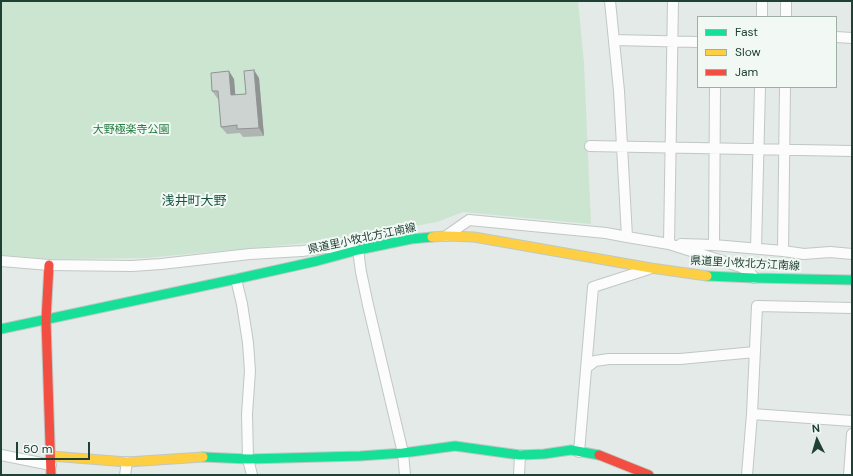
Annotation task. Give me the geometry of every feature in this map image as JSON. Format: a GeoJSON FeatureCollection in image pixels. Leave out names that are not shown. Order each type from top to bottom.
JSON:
{"type":"FeatureCollection","features":[{"type":"Feature","properties":{"kind":"main road","name":"県道里小牧北方江南線"},"geometry":{"type":"LineString","coordinates":[[1,329],[236,279],[410,239],[446,236],[474,237],[651,268],[709,276],[852,280]]}},
{"type":"Feature","properties":{"kind":"main road"},"geometry":{"type":"LineString","coordinates":[[49,265],[46,320],[51,465],[198,457],[248,459],[360,456],[403,453],[455,446],[520,455],[544,454],[571,450],[600,454],[649,475]]}},
{"type":"Feature","properties":{"kind":"street"},"geometry":{"type":"LineString","coordinates":[[610,1],[619,91],[627,237]]}},
{"type":"Feature","properties":{"kind":"street"},"geometry":{"type":"LineString","coordinates":[[669,244],[673,1]]}},
{"type":"Feature","properties":{"kind":"street"},"geometry":{"type":"LineString","coordinates":[[762,1],[762,16]]}},
{"type":"Feature","properties":{"kind":"street"},"geometry":{"type":"LineString","coordinates":[[786,1],[786,16]]}},
{"type":"Feature","properties":{"kind":"street"},"geometry":{"type":"LineString","coordinates":[[837,37],[852,38]]}},
{"type":"Feature","properties":{"kind":"street"},"geometry":{"type":"LineString","coordinates":[[614,40],[697,42]]}},
{"type":"Feature","properties":{"kind":"street"},"geometry":{"type":"LineString","coordinates":[[714,245],[715,88]]}},
{"type":"Feature","properties":{"kind":"street"},"geometry":{"type":"LineString","coordinates":[[756,248],[760,88]]}},
{"type":"Feature","properties":{"kind":"street"},"geometry":{"type":"LineString","coordinates":[[783,251],[783,150],[785,88]]}},
{"type":"Feature","properties":{"kind":"street"},"geometry":{"type":"LineString","coordinates":[[590,146],[852,151]]}},
{"type":"Feature","properties":{"kind":"street"},"geometry":{"type":"LineString","coordinates":[[446,236],[469,220],[606,232],[669,244],[742,267],[754,278]]}},
{"type":"Feature","properties":{"kind":"street"},"geometry":{"type":"LineString","coordinates":[[669,244],[756,248],[804,254],[830,252],[852,254]]}},
{"type":"Feature","properties":{"kind":"street"},"geometry":{"type":"LineString","coordinates":[[1,261],[49,265],[132,266],[325,248],[358,250],[368,305],[403,453],[405,475]]}},
{"type":"Feature","properties":{"kind":"street"},"geometry":{"type":"LineString","coordinates":[[579,452],[593,287],[651,268]]}},
{"type":"Feature","properties":{"kind":"street"},"geometry":{"type":"LineString","coordinates":[[236,279],[242,304],[248,343],[250,371],[247,414],[248,459],[252,475]]}},
{"type":"Feature","properties":{"kind":"street"},"geometry":{"type":"LineString","coordinates":[[748,475],[757,306],[852,308]]}},
{"type":"Feature","properties":{"kind":"street"},"geometry":{"type":"LineString","coordinates":[[586,368],[595,361],[609,359],[680,359],[755,352]]}},
{"type":"Feature","properties":{"kind":"street"},"geometry":{"type":"LineString","coordinates":[[752,414],[852,421]]}},
{"type":"Feature","properties":{"kind":"street"},"geometry":{"type":"LineString","coordinates":[[849,475],[852,434]]}},
{"type":"Feature","properties":{"kind":"street"},"geometry":{"type":"LineString","coordinates":[[1,455],[51,465]]}},
{"type":"Feature","properties":{"kind":"street"},"geometry":{"type":"LineString","coordinates":[[519,475],[520,455]]}},
{"type":"Feature","properties":{"kind":"street"},"geometry":{"type":"LineString","coordinates":[[125,475],[127,462]]}},
{"type":"Feature","properties":{"kind":"green space","name":"大野極楽寺公園"},"geometry":{"type":"Polygon","coordinates":[[[1,1],[578,1],[584,63],[591,224],[463,212],[437,222],[338,240],[146,258],[50,259],[1,255],[1,1]]]}},
{"type":"Feature","properties":{"kind":"building"},"geometry":{"type":"Polygon","coordinates":[[[254,70],[259,128],[237,129],[237,125],[221,127],[218,91],[212,91],[211,73],[229,71],[231,95],[246,94],[244,71],[254,70]]]}},
{"type":"Feature","properties":{"kind":"traffic: fast"},"geometry":{"type":"LineString","coordinates":[[1,329],[236,279],[317,261],[358,250],[411,239],[432,237]]}},
{"type":"Feature","properties":{"kind":"traffic: fast"},"geometry":{"type":"LineString","coordinates":[[707,276],[852,280]]}},
{"type":"Feature","properties":{"kind":"traffic: fast"},"geometry":{"type":"LineString","coordinates":[[203,457],[248,459],[360,456],[403,453],[455,446],[520,455],[544,454],[571,450],[599,455]]}},
{"type":"Feature","properties":{"kind":"traffic: slow"},"geometry":{"type":"LineString","coordinates":[[432,237],[474,237],[651,268],[707,276]]}},
{"type":"Feature","properties":{"kind":"traffic: slow"},"geometry":{"type":"LineString","coordinates":[[51,456],[127,462],[203,457]]}},
{"type":"Feature","properties":{"kind":"traffic: jam"},"geometry":{"type":"LineString","coordinates":[[49,265],[46,320],[51,475]]}},
{"type":"Feature","properties":{"kind":"traffic: jam"},"geometry":{"type":"LineString","coordinates":[[599,455],[649,475]]}},
{"type":"Feature","properties":{"kind":"district","name":"浅井町大野"},"geometry":{"type":"Point","coordinates":[194,202]}}]}
